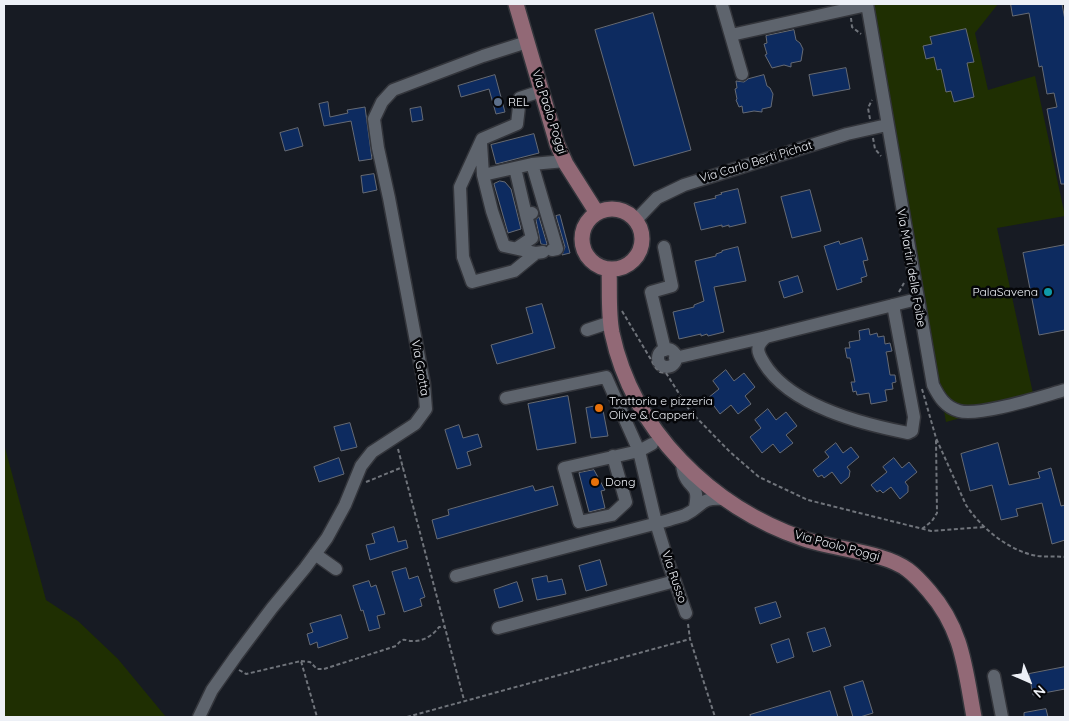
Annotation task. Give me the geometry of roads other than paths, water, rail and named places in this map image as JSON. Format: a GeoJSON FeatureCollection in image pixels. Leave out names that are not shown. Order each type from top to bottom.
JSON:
{"type":"FeatureCollection","features":[{"type":"Feature","properties":{"kind":"main road","name":"Via Paolo Poggi"},"geometry":{"type":"LineString","coordinates":[[516,4],[557,144],[565,161],[597,213]]}},
{"type":"Feature","properties":{"kind":"main road"},"geometry":{"type":"LineString","coordinates":[[610,209],[618,209],[631,215],[636,220],[641,229],[641,248],[636,258],[628,264],[619,268],[609,269],[596,264],[586,255],[582,242],[584,228],[591,217],[610,209]]}},
{"type":"Feature","properties":{"kind":"main road","name":"Via Paolo Poggi"},"geometry":{"type":"LineString","coordinates":[[609,269],[611,317],[617,351],[632,390],[656,431],[682,462],[706,485],[747,514],[789,534],[891,561],[910,571],[942,606],[958,639],[974,717]]}},
{"type":"Feature","properties":{"kind":"street"},"geometry":{"type":"LineString","coordinates":[[722,5],[742,74]]}},
{"type":"Feature","properties":{"kind":"street","name":"Via Martiri delle Foibe"},"geometry":{"type":"LineString","coordinates":[[731,35],[867,5],[932,385],[939,398],[946,405],[961,412],[983,411],[1065,390]]}},
{"type":"Feature","properties":{"kind":"street","name":"Via Grotta"},"geometry":{"type":"LineString","coordinates":[[199,717],[212,690],[229,665],[327,538],[361,466],[372,452],[415,424],[426,410],[424,384],[378,148],[374,119],[382,102],[393,90],[483,56],[527,42]]}},
{"type":"Feature","properties":{"kind":"street"},"geometry":{"type":"LineString","coordinates":[[515,168],[536,212],[558,249],[544,252],[514,271],[472,282],[463,257],[460,187],[481,141],[517,124],[520,98],[542,91]]}},
{"type":"Feature","properties":{"kind":"street","name":"Via Carlo Berti Pichat"},"geometry":{"type":"LineString","coordinates":[[636,220],[658,198],[684,185],[847,134],[887,124]]}},
{"type":"Feature","properties":{"kind":"street"},"geometry":{"type":"LineString","coordinates":[[481,141],[483,176],[504,246],[544,252]]}},
{"type":"Feature","properties":{"kind":"street"},"geometry":{"type":"LineString","coordinates":[[483,176],[532,164],[565,161]]}},
{"type":"Feature","properties":{"kind":"street"},"geometry":{"type":"LineString","coordinates":[[517,248],[532,238],[536,212],[532,164]]}},
{"type":"Feature","properties":{"kind":"street"},"geometry":{"type":"LineString","coordinates":[[664,247],[672,286],[651,292],[670,354],[766,337],[917,299]]}},
{"type":"Feature","properties":{"kind":"street"},"geometry":{"type":"LineString","coordinates":[[766,337],[758,348],[761,358],[767,368],[786,387],[809,402],[835,414],[908,433],[912,431],[914,417],[893,305]]}},
{"type":"Feature","properties":{"kind":"street"},"geometry":{"type":"LineString","coordinates":[[588,330],[611,317]]}},
{"type":"Feature","properties":{"kind":"street","name":"Via Russo"},"geometry":{"type":"LineString","coordinates":[[506,398],[606,376],[639,451],[656,523],[686,614]]}},
{"type":"Feature","properties":{"kind":"street"},"geometry":{"type":"LineString","coordinates":[[613,456],[626,502],[612,515],[579,522],[564,468],[613,456],[639,451],[652,444]]}},
{"type":"Feature","properties":{"kind":"street"},"geometry":{"type":"LineString","coordinates":[[682,462],[684,476],[693,486],[696,495],[695,507]]}},
{"type":"Feature","properties":{"kind":"street"},"geometry":{"type":"LineString","coordinates":[[456,576],[685,515],[702,502],[712,498],[724,499]]}},
{"type":"Feature","properties":{"kind":"street"},"geometry":{"type":"LineString","coordinates":[[315,554],[336,569]]}},
{"type":"Feature","properties":{"kind":"street"},"geometry":{"type":"LineString","coordinates":[[498,628],[675,581]]}},
{"type":"Feature","properties":{"kind":"street"},"geometry":{"type":"LineString","coordinates":[[994,676],[1002,717]]}},
{"type":"Feature","properties":{"kind":"place","name":"REL"},"geometry":{"type":"Point","coordinates":[498,102]}},
{"type":"Feature","properties":{"kind":"place","name":"PalaSavena"},"geometry":{"type":"Point","coordinates":[1048,292]}},
{"type":"Feature","properties":{"kind":"place","name":"Trattoria e pizzeria Olive & Capperi"},"geometry":{"type":"Point","coordinates":[599,408]}},
{"type":"Feature","properties":{"kind":"place","name":"Dong"},"geometry":{"type":"Point","coordinates":[595,482]}}]}
